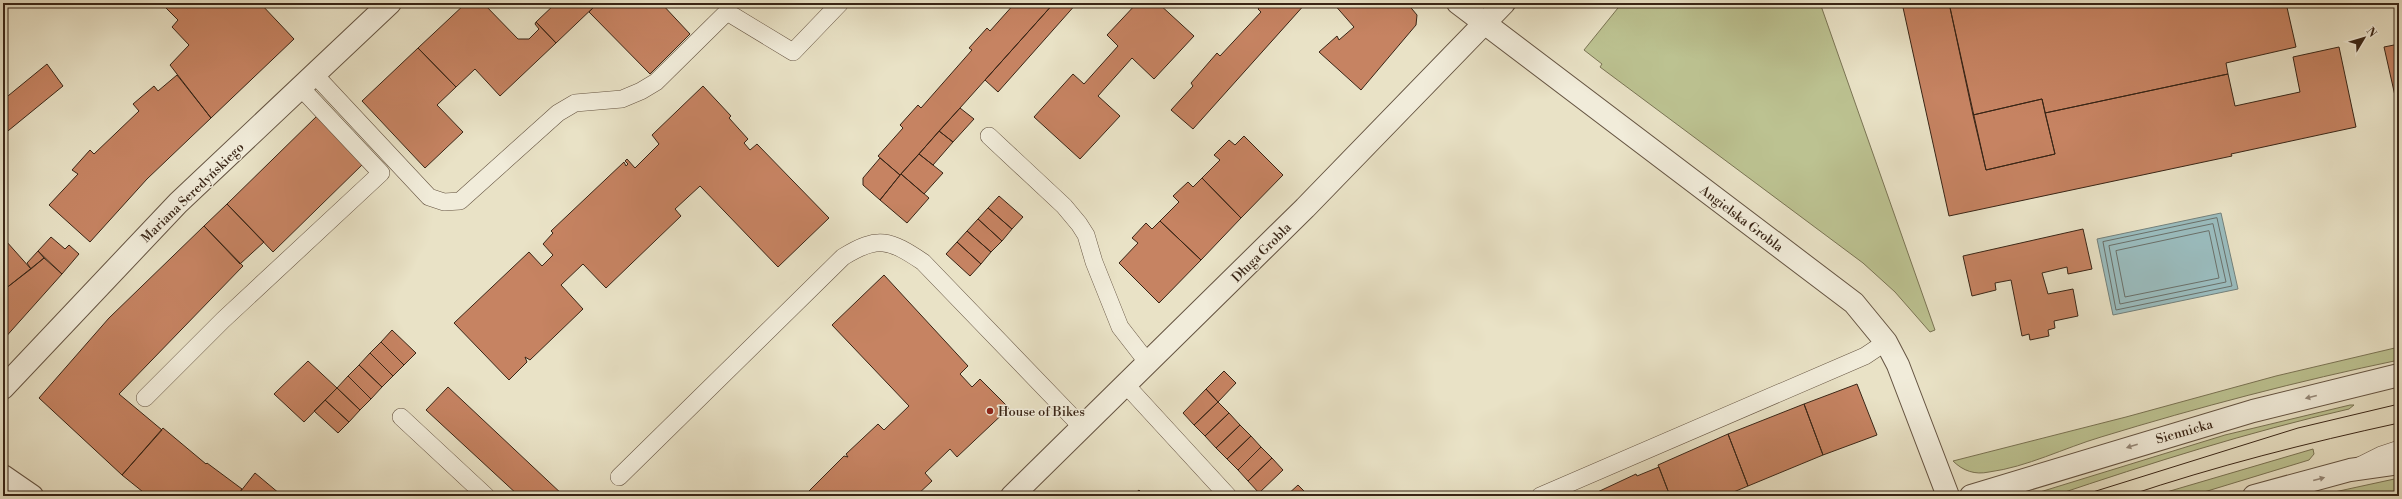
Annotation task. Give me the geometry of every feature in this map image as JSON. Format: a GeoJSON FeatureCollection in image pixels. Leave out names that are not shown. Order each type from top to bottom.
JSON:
{"type":"FeatureCollection","features":[{"type":"Feature","properties":{"kind":"street","name":"Mariana Seredyńskiego"},"geometry":{"type":"LineString","coordinates":[[3,388],[178,203],[390,3]]}},
{"type":"Feature","properties":{"kind":"street","name":"Angielska Grobla"},"geometry":{"type":"LineString","coordinates":[[1458,3],[1854,303],[1886,342],[1898,365],[1948,496]]}},
{"type":"Feature","properties":{"kind":"street","name":"Długa Grobla"},"geometry":{"type":"LineString","coordinates":[[1012,496],[1305,208],[1504,3]]}},
{"type":"Feature","properties":{"kind":"street","name":"Siennicka"},"geometry":{"type":"LineString","coordinates":[[1971,496],[2155,439],[2399,375]]}},
{"type":"Feature","properties":{"kind":"street"},"geometry":{"type":"LineString","coordinates":[[2254,496],[2350,470],[2399,464]]}},
{"type":"Feature","properties":{"kind":"street"},"geometry":{"type":"LineString","coordinates":[[3,476],[32,496]]}},
{"type":"Feature","properties":{"kind":"lane"},"geometry":{"type":"LineString","coordinates":[[308,81],[430,197],[444,202],[460,201],[558,113],[575,103],[622,99],[641,91],[656,82],[727,12],[793,52],[840,3]]}},
{"type":"Feature","properties":{"kind":"lane"},"geometry":{"type":"LineString","coordinates":[[145,398],[223,320],[381,172],[308,81]]}},
{"type":"Feature","properties":{"kind":"lane"},"geometry":{"type":"LineString","coordinates":[[989,136],[1064,206],[1079,224],[1086,235],[1094,262],[1120,327],[1148,363]]}},
{"type":"Feature","properties":{"kind":"lane"},"geometry":{"type":"LineString","coordinates":[[619,477],[843,257],[859,247],[872,243],[886,243],[900,247],[923,262],[1082,427]]}},
{"type":"Feature","properties":{"kind":"lane"},"geometry":{"type":"LineString","coordinates":[[1540,496],[1865,356],[1886,342]]}},
{"type":"Feature","properties":{"kind":"lane"},"geometry":{"type":"LineString","coordinates":[[1126,385],[1228,496]]}},
{"type":"Feature","properties":{"kind":"lane"},"geometry":{"type":"LineString","coordinates":[[2349,387],[2399,385]]}},
{"type":"Feature","properties":{"kind":"lane"},"geometry":{"type":"LineString","coordinates":[[402,417],[486,496]]}},
{"type":"Feature","properties":{"kind":"lane"},"geometry":{"type":"LineString","coordinates":[[2350,470],[2380,455],[2399,449]]}},
{"type":"Feature","properties":{"kind":"green space"},"geometry":{"type":"Polygon","coordinates":[[[1622,3],[1820,3],[1935,330],[1930,332],[1895,292],[1863,263],[1600,67],[1602,64],[1584,50],[1622,3]]]}},
{"type":"Feature","properties":{"kind":"green space"},"geometry":{"type":"Polygon","coordinates":[[[2399,347],[2399,360],[2249,395],[2175,415],[2087,441],[2045,457],[2003,470],[1979,473],[1965,470],[1953,461],[2126,417],[2276,376],[2399,347]]]}},
{"type":"Feature","properties":{"kind":"green space"},"geometry":{"type":"Polygon","coordinates":[[[2354,405],[2349,409],[2200,449],[2053,496],[2027,496],[2225,435],[2354,405]]]}},
{"type":"Feature","properties":{"kind":"green space"},"geometry":{"type":"Polygon","coordinates":[[[2313,449],[2314,454],[2309,460],[2191,496],[2153,496],[2313,449]]]}},
{"type":"Feature","properties":{"kind":"green space"},"geometry":{"type":"Polygon","coordinates":[[[2399,478],[2399,494],[2316,496],[2399,478]]]}},
{"type":"Feature","properties":{"kind":"water"},"geometry":{"type":"Polygon","coordinates":[[[2221,213],[2238,289],[2113,315],[2097,239],[2221,213]]]}},
{"type":"Feature","properties":{"kind":"building"},"geometry":{"type":"Polygon","coordinates":[[[161,3],[260,3],[294,39],[211,118],[170,65],[189,45],[172,27],[178,20],[161,3]]]}},
{"type":"Feature","properties":{"kind":"building"},"geometry":{"type":"Polygon","coordinates":[[[466,3],[483,3],[518,39],[529,39],[539,29],[535,24],[536,22],[556,43],[500,96],[475,69],[456,87],[418,48],[466,3]]]}},
{"type":"Feature","properties":{"kind":"building"},"geometry":{"type":"Polygon","coordinates":[[[556,3],[598,3],[556,43],[536,22],[556,3]]]}},
{"type":"Feature","properties":{"kind":"building"},"geometry":{"type":"Polygon","coordinates":[[[598,3],[661,3],[690,34],[650,74],[589,12],[598,3]]]}},
{"type":"Feature","properties":{"kind":"building"},"geometry":{"type":"Polygon","coordinates":[[[1015,3],[1054,3],[900,175],[878,156],[903,128],[900,125],[918,105],[921,108],[972,50],[969,48],[987,28],[990,31],[1015,3]]]}},
{"type":"Feature","properties":{"kind":"building"},"geometry":{"type":"Polygon","coordinates":[[[1054,3],[1077,3],[998,92],[985,80],[1054,3]]]}},
{"type":"Feature","properties":{"kind":"building"},"geometry":{"type":"Polygon","coordinates":[[[1137,3],[1158,3],[1194,36],[1154,79],[1132,58],[1098,96],[1120,116],[1080,159],[1034,117],[1073,74],[1084,84],[1118,46],[1107,35],[1137,3]]]}},
{"type":"Feature","properties":{"kind":"building"},"geometry":{"type":"Polygon","coordinates":[[[1263,3],[1306,3],[1193,129],[1171,110],[1193,86],[1191,83],[1217,53],[1220,56],[1261,12],[1258,9],[1263,3]]]}},
{"type":"Feature","properties":{"kind":"building"},"geometry":{"type":"Polygon","coordinates":[[[1333,3],[1407,3],[1417,15],[1416,25],[1361,90],[1319,52],[1337,36],[1339,40],[1354,27],[1333,3]]]}},
{"type":"Feature","properties":{"kind":"building"},"geometry":{"type":"Polygon","coordinates":[[[1902,3],[1949,3],[1986,170],[2055,154],[2045,113],[2228,74],[2235,106],[2300,92],[2293,57],[2339,47],[2356,127],[2231,154],[2232,156],[1949,216],[1902,3]]]}},
{"type":"Feature","properties":{"kind":"building"},"geometry":{"type":"Polygon","coordinates":[[[1949,3],[2286,3],[2296,47],[2226,63],[2228,74],[2045,113],[2042,99],[1973,115],[1949,3]]]}},
{"type":"Feature","properties":{"kind":"building"},"geometry":{"type":"Polygon","coordinates":[[[2399,44],[2399,108],[2398,109],[2384,47],[2399,44]]]}},
{"type":"Feature","properties":{"kind":"building"},"geometry":{"type":"Polygon","coordinates":[[[418,48],[456,87],[437,105],[463,132],[425,168],[362,101],[418,48]]]}},
{"type":"Feature","properties":{"kind":"building"},"geometry":{"type":"Polygon","coordinates":[[[47,64],[63,86],[3,135],[3,100],[47,64]]]}},
{"type":"Feature","properties":{"kind":"building"},"geometry":{"type":"Polygon","coordinates":[[[177,75],[211,118],[147,179],[90,242],[49,205],[78,174],[72,170],[90,150],[94,154],[139,111],[133,104],[154,86],[158,91],[177,75]]]}},
{"type":"Feature","properties":{"kind":"building"},"geometry":{"type":"Polygon","coordinates":[[[703,86],[731,116],[729,118],[748,139],[744,143],[750,150],[757,144],[829,218],[778,267],[700,186],[675,209],[681,216],[606,288],[583,264],[561,285],[583,309],[530,360],[525,357],[527,362],[509,380],[454,323],[529,252],[542,266],[553,255],[543,244],[553,233],[551,231],[624,162],[626,166],[628,164],[625,161],[627,159],[635,168],[659,144],[652,135],[703,86]]]}},
{"type":"Feature","properties":{"kind":"building"},"geometry":{"type":"Polygon","coordinates":[[[2042,99],[2055,154],[1986,170],[1973,115],[2042,99]]]}},
{"type":"Feature","properties":{"kind":"building"},"geometry":{"type":"Polygon","coordinates":[[[960,108],[974,119],[953,142],[939,131],[960,108]]]}},
{"type":"Feature","properties":{"kind":"building"},"geometry":{"type":"Polygon","coordinates":[[[318,115],[364,163],[273,252],[227,204],[318,115]]]}},
{"type":"Feature","properties":{"kind":"building"},"geometry":{"type":"Polygon","coordinates":[[[939,131],[953,142],[933,165],[919,154],[939,131]]]}},
{"type":"Feature","properties":{"kind":"building"},"geometry":{"type":"Polygon","coordinates":[[[1244,136],[1283,175],[1241,218],[1202,178],[1220,160],[1214,155],[1229,140],[1235,145],[1244,136]]]}},
{"type":"Feature","properties":{"kind":"building"},"geometry":{"type":"Polygon","coordinates":[[[919,154],[943,173],[924,194],[901,174],[919,154]]]}},
{"type":"Feature","properties":{"kind":"building"},"geometry":{"type":"Polygon","coordinates":[[[880,158],[900,175],[880,200],[863,185],[863,178],[880,158]]]}},
{"type":"Feature","properties":{"kind":"building"},"geometry":{"type":"Polygon","coordinates":[[[901,174],[929,198],[907,223],[880,200],[901,174]]]}},
{"type":"Feature","properties":{"kind":"building"},"geometry":{"type":"Polygon","coordinates":[[[1202,178],[1241,218],[1201,260],[1160,221],[1179,202],[1173,196],[1188,182],[1193,187],[1202,178]]]}},
{"type":"Feature","properties":{"kind":"building"},"geometry":{"type":"Polygon","coordinates":[[[999,196],[1023,217],[1012,229],[988,208],[999,196]]]}},
{"type":"Feature","properties":{"kind":"building"},"geometry":{"type":"Polygon","coordinates":[[[227,204],[264,242],[240,264],[204,226],[227,204]]]}},
{"type":"Feature","properties":{"kind":"building"},"geometry":{"type":"Polygon","coordinates":[[[988,208],[1012,229],[1002,241],[978,219],[988,208]]]}},
{"type":"Feature","properties":{"kind":"building"},"geometry":{"type":"Polygon","coordinates":[[[978,219],[1002,241],[991,252],[967,231],[978,219]]]}},
{"type":"Feature","properties":{"kind":"building"},"geometry":{"type":"Polygon","coordinates":[[[1160,221],[1201,260],[1159,303],[1119,263],[1138,243],[1132,238],[1146,223],[1152,229],[1160,221]]]}},
{"type":"Feature","properties":{"kind":"building"},"geometry":{"type":"Polygon","coordinates":[[[204,226],[243,266],[119,394],[162,430],[122,475],[39,398],[109,318],[204,226]]]}},
{"type":"Feature","properties":{"kind":"building"},"geometry":{"type":"Polygon","coordinates":[[[2083,229],[2092,269],[2068,274],[2067,267],[2042,273],[2048,294],[2073,289],[2078,316],[2054,321],[2055,328],[2048,330],[2049,336],[2030,340],[2029,334],[2022,336],[2011,280],[1995,283],[1996,290],[1972,296],[1963,256],[2083,229]]]}},
{"type":"Feature","properties":{"kind":"building"},"geometry":{"type":"Polygon","coordinates":[[[967,231],[991,252],[981,264],[957,242],[967,231]]]}},
{"type":"Feature","properties":{"kind":"building"},"geometry":{"type":"Polygon","coordinates":[[[51,237],[65,249],[69,245],[79,254],[62,274],[38,251],[51,237]]]}},
{"type":"Feature","properties":{"kind":"building"},"geometry":{"type":"Polygon","coordinates":[[[6,241],[31,269],[5,289],[3,286],[3,244],[6,241]]]}},
{"type":"Feature","properties":{"kind":"building"},"geometry":{"type":"Polygon","coordinates":[[[957,242],[981,264],[970,276],[946,254],[957,242]]]}},
{"type":"Feature","properties":{"kind":"building"},"geometry":{"type":"Polygon","coordinates":[[[38,251],[44,258],[31,269],[27,263],[38,251]]]}},
{"type":"Feature","properties":{"kind":"building"},"geometry":{"type":"Polygon","coordinates":[[[44,258],[62,274],[3,340],[3,286],[5,289],[44,258]]]}},
{"type":"Feature","properties":{"kind":"building"},"geometry":{"type":"Polygon","coordinates":[[[884,275],[968,366],[960,374],[972,387],[980,379],[1009,408],[957,457],[950,449],[925,473],[932,481],[916,496],[804,496],[844,456],[848,457],[846,454],[878,424],[884,430],[909,406],[832,325],[884,275]]]}},
{"type":"Feature","properties":{"kind":"building"},"geometry":{"type":"Polygon","coordinates":[[[392,330],[416,353],[404,365],[381,342],[392,330]]]}},
{"type":"Feature","properties":{"kind":"building"},"geometry":{"type":"Polygon","coordinates":[[[381,342],[404,365],[393,376],[370,353],[381,342]]]}},
{"type":"Feature","properties":{"kind":"building"},"geometry":{"type":"Polygon","coordinates":[[[370,353],[393,376],[382,387],[359,365],[370,353]]]}},
{"type":"Feature","properties":{"kind":"building"},"geometry":{"type":"Polygon","coordinates":[[[308,361],[337,388],[304,422],[274,394],[308,361]]]}},
{"type":"Feature","properties":{"kind":"building"},"geometry":{"type":"Polygon","coordinates":[[[359,365],[382,387],[371,399],[348,376],[359,365]]]}},
{"type":"Feature","properties":{"kind":"building"},"geometry":{"type":"Polygon","coordinates":[[[1224,371],[1236,383],[1218,402],[1206,389],[1224,371]]]}},
{"type":"Feature","properties":{"kind":"building"},"geometry":{"type":"Polygon","coordinates":[[[348,376],[371,399],[360,410],[337,388],[348,376]]]}},
{"type":"Feature","properties":{"kind":"building"},"geometry":{"type":"Polygon","coordinates":[[[1857,384],[1877,435],[1823,455],[1804,404],[1857,384]]]}},
{"type":"Feature","properties":{"kind":"building"},"geometry":{"type":"Polygon","coordinates":[[[448,387],[564,496],[519,496],[426,410],[448,387]]]}},
{"type":"Feature","properties":{"kind":"building"},"geometry":{"type":"Polygon","coordinates":[[[337,388],[360,410],[349,422],[325,400],[337,388]]]}},
{"type":"Feature","properties":{"kind":"building"},"geometry":{"type":"Polygon","coordinates":[[[1206,389],[1218,402],[1194,425],[1183,413],[1206,389]]]}},
{"type":"Feature","properties":{"kind":"building"},"geometry":{"type":"Polygon","coordinates":[[[325,400],[349,422],[338,433],[314,411],[325,400]]]}},
{"type":"Feature","properties":{"kind":"building"},"geometry":{"type":"Polygon","coordinates":[[[1218,402],[1229,413],[1205,436],[1194,425],[1218,402]]]}},
{"type":"Feature","properties":{"kind":"building"},"geometry":{"type":"Polygon","coordinates":[[[1804,404],[1823,455],[1748,486],[1728,434],[1804,404]]]}},
{"type":"Feature","properties":{"kind":"building"},"geometry":{"type":"Polygon","coordinates":[[[1229,413],[1240,425],[1216,448],[1205,436],[1229,413]]]}},
{"type":"Feature","properties":{"kind":"building"},"geometry":{"type":"Polygon","coordinates":[[[1240,425],[1251,436],[1227,459],[1216,448],[1240,425]]]}},
{"type":"Feature","properties":{"kind":"building"},"geometry":{"type":"Polygon","coordinates":[[[163,428],[206,464],[207,463],[242,489],[237,496],[148,496],[122,475],[163,428]]]}},
{"type":"Feature","properties":{"kind":"building"},"geometry":{"type":"Polygon","coordinates":[[[1728,434],[1748,486],[1724,496],[1670,496],[1658,465],[1728,434]]]}},
{"type":"Feature","properties":{"kind":"building"},"geometry":{"type":"Polygon","coordinates":[[[1251,436],[1261,447],[1238,470],[1227,459],[1251,436]]]}},
{"type":"Feature","properties":{"kind":"building"},"geometry":{"type":"Polygon","coordinates":[[[1261,447],[1272,458],[1248,481],[1238,470],[1261,447]]]}},
{"type":"Feature","properties":{"kind":"building"},"geometry":{"type":"Polygon","coordinates":[[[1272,458],[1283,470],[1259,493],[1248,481],[1272,458]]]}},
{"type":"Feature","properties":{"kind":"building"},"geometry":{"type":"Polygon","coordinates":[[[1659,467],[1670,496],[1589,496],[1636,474],[1637,476],[1659,467]]]}},
{"type":"Feature","properties":{"kind":"building"},"geometry":{"type":"Polygon","coordinates":[[[255,473],[280,494],[279,496],[237,496],[255,473]]]}},
{"type":"Feature","properties":{"kind":"building"},"geometry":{"type":"Polygon","coordinates":[[[1298,485],[1309,496],[1286,496],[1298,485]]]}},
{"type":"Feature","properties":{"kind":"building"},"geometry":{"type":"Polygon","coordinates":[[[1139,490],[1145,496],[1132,496],[1139,490]]]}},
{"type":"Feature","properties":{"kind":"tram line"},"geometry":{"type":"LineString","coordinates":[[2080,496],[2298,428],[2399,404]]}},
{"type":"Feature","properties":{"kind":"tram line"},"geometry":{"type":"LineString","coordinates":[[2127,496],[2262,456],[2399,423]]}},
{"type":"Feature","properties":{"kind":"place","name":"House of Bikes"},"geometry":{"type":"Point","coordinates":[990,411]}}]}
